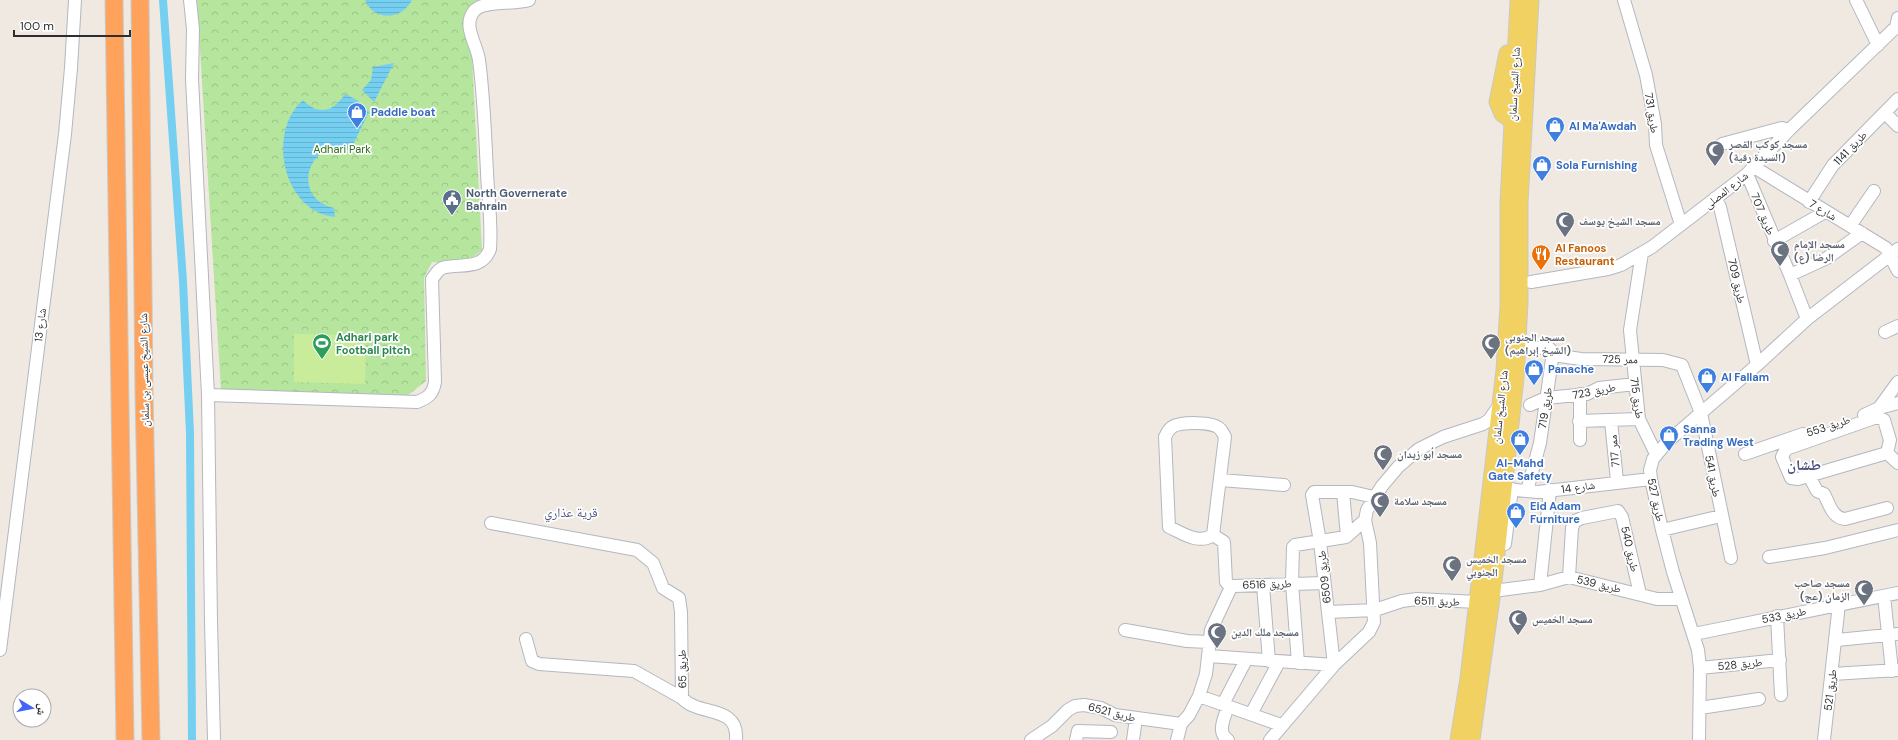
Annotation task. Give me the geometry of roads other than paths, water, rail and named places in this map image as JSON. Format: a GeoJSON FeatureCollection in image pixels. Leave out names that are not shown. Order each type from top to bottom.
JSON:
{"type":"FeatureCollection","features":[{"type":"Feature","properties":{"kind":"highway"},"geometry":{"type":"LineString","coordinates":[[114,0],[125,740]]}},
{"type":"Feature","properties":{"kind":"highway","name":"شارع الشيخ عيسى بن سلمان"},"geometry":{"type":"LineString","coordinates":[[140,0],[144,392],[151,740]]}},
{"type":"Feature","properties":{"kind":"main road"},"geometry":{"type":"LineString","coordinates":[[1509,0],[1506,63],[1497,102],[1502,114],[1512,121]]}},
{"type":"Feature","properties":{"kind":"main road","name":"شارع الشيخ سلمان"},"geometry":{"type":"LineString","coordinates":[[1462,739],[1501,403],[1508,305],[1508,202],[1518,0]]}},
{"type":"Feature","properties":{"kind":"main road","name":"شارع الشيخ سلمان"},"geometry":{"type":"LineString","coordinates":[[1462,739],[1474,725],[1508,489],[1520,303],[1520,203],[1531,0]]}},
{"type":"Feature","properties":{"kind":"main road"},"geometry":{"type":"LineString","coordinates":[[1516,378],[1527,348],[1531,282],[1528,211],[1532,127],[1530,111],[1526,104]]}},
{"type":"Feature","properties":{"kind":"main road"},"geometry":{"type":"LineString","coordinates":[[1474,725],[1475,740]]}},
{"type":"Feature","properties":{"kind":"street","name":"شارع 13"},"geometry":{"type":"LineString","coordinates":[[0,650],[65,134],[75,0]]}},
{"type":"Feature","properties":{"kind":"street"},"geometry":{"type":"LineString","coordinates":[[190,0],[193,29],[192,80],[208,395],[214,740]]}},
{"type":"Feature","properties":{"kind":"street"},"geometry":{"type":"LineString","coordinates":[[208,395],[400,400],[417,402],[430,396],[433,392],[435,382],[433,295],[436,283],[441,276],[451,271],[461,268],[476,270],[486,266],[492,256],[490,243],[482,86],[479,59],[474,39],[477,18],[483,12],[498,3],[528,0]]}},
{"type":"Feature","properties":{"kind":"street","name":"طريق 731"},"geometry":{"type":"LineString","coordinates":[[1624,0],[1646,75],[1655,124],[1656,145],[1681,225]]}},
{"type":"Feature","properties":{"kind":"street"},"geometry":{"type":"LineString","coordinates":[[1856,0],[1878,45]]}},
{"type":"Feature","properties":{"kind":"street","name":"شارع المصلى"},"geometry":{"type":"LineString","coordinates":[[1531,282],[1597,272],[1621,264],[1642,253],[1681,225],[1750,171],[1789,130],[1878,45],[1897,24]]}},
{"type":"Feature","properties":{"kind":"street","name":"طريق 1141"},"geometry":{"type":"LineString","coordinates":[[1809,202],[1833,165],[1898,99]]}},
{"type":"Feature","properties":{"kind":"street"},"geometry":{"type":"LineString","coordinates":[[1885,113],[1898,126]]}},
{"type":"Feature","properties":{"kind":"street"},"geometry":{"type":"LineString","coordinates":[[1722,144],[1782,128],[1789,130]]}},
{"type":"Feature","properties":{"kind":"street","name":"شارع 7"},"geometry":{"type":"LineString","coordinates":[[1750,171],[1809,202],[1894,252]]}},
{"type":"Feature","properties":{"kind":"street","name":"طريق 707"},"geometry":{"type":"LineString","coordinates":[[1750,171],[1774,241],[1790,275],[1807,319]]}},
{"type":"Feature","properties":{"kind":"street"},"geometry":{"type":"LineString","coordinates":[[1850,226],[1874,191]]}},
{"type":"Feature","properties":{"kind":"street","name":"طريق 709"},"geometry":{"type":"LineString","coordinates":[[1715,198],[1720,207],[1756,365]]}},
{"type":"Feature","properties":{"kind":"street"},"geometry":{"type":"LineString","coordinates":[[1774,241],[1825,212]]}},
{"type":"Feature","properties":{"kind":"street"},"geometry":{"type":"LineString","coordinates":[[1790,275],[1827,258],[1862,233]]}},
{"type":"Feature","properties":{"kind":"street"},"geometry":{"type":"LineString","coordinates":[[1894,252],[1898,271]]}},
{"type":"Feature","properties":{"kind":"street","name":"طريق 527"},"geometry":{"type":"LineString","coordinates":[[1699,740],[1700,668],[1694,634],[1681,599],[1662,530],[1651,478],[1651,464],[1656,454],[1666,442],[1807,319],[1894,252]]}},
{"type":"Feature","properties":{"kind":"street","name":"طريق 715"},"geometry":{"type":"LineString","coordinates":[[1642,253],[1630,330],[1632,359],[1639,419],[1656,454]]}},
{"type":"Feature","properties":{"kind":"street"},"geometry":{"type":"LineString","coordinates":[[1885,332],[1898,326]]}},
{"type":"Feature","properties":{"kind":"street"},"geometry":{"type":"LineString","coordinates":[[1527,348],[1550,348],[1553,350],[1553,355]]}},
{"type":"Feature","properties":{"kind":"street","name":"ممر 725"},"geometry":{"type":"LineString","coordinates":[[1553,355],[1581,358],[1663,360],[1682,365],[1684,369]]}},
{"type":"Feature","properties":{"kind":"street","name":"طريق 719"},"geometry":{"type":"LineString","coordinates":[[1527,491],[1540,443],[1553,355]]}},
{"type":"Feature","properties":{"kind":"street","name":"طريق 541"},"geometry":{"type":"LineString","coordinates":[[1684,369],[1701,413],[1721,516],[1731,558]]}},
{"type":"Feature","properties":{"kind":"street","name":"طريق 553"},"geometry":{"type":"LineString","coordinates":[[1745,454],[1782,447],[1868,414],[1879,408],[1898,382]]}},
{"type":"Feature","properties":{"kind":"street","name":"طريق 723"},"geometry":{"type":"LineString","coordinates":[[1530,405],[1546,398],[1590,393],[1599,388],[1635,384]]}},
{"type":"Feature","properties":{"kind":"street"},"geometry":{"type":"LineString","coordinates":[[1580,394],[1580,440]]}},
{"type":"Feature","properties":{"kind":"street"},"geometry":{"type":"LineString","coordinates":[[1270,740],[1281,725],[1334,665],[1369,632],[1375,614],[1370,543],[1365,520],[1367,510],[1374,497],[1398,467],[1418,449],[1443,437],[1473,428],[1489,420],[1501,403]]}},
{"type":"Feature","properties":{"kind":"street"},"geometry":{"type":"LineString","coordinates":[[1879,408],[1898,403]]}},
{"type":"Feature","properties":{"kind":"street"},"geometry":{"type":"LineString","coordinates":[[1877,417],[1884,420],[1890,440],[1887,453],[1798,479],[1791,478],[1782,457],[1782,447],[1792,446],[1877,417]]}},
{"type":"Feature","properties":{"kind":"street","name":"ممر 717"},"geometry":{"type":"LineString","coordinates":[[1579,421],[1639,419]]}},
{"type":"Feature","properties":{"kind":"street","name":"ممر 717"},"geometry":{"type":"LineString","coordinates":[[1612,421],[1617,482]]}},
{"type":"Feature","properties":{"kind":"street"},"geometry":{"type":"LineString","coordinates":[[1198,423],[1214,425],[1220,429],[1225,437],[1213,536],[1208,539],[1192,538],[1169,526],[1165,437],[1169,430],[1179,425],[1198,423]]}},
{"type":"Feature","properties":{"kind":"street"},"geometry":{"type":"LineString","coordinates":[[1473,428],[1490,436],[1496,446]]}},
{"type":"Feature","properties":{"kind":"street"},"geometry":{"type":"LineString","coordinates":[[1647,437],[1666,442]]}},
{"type":"Feature","properties":{"kind":"street"},"geometry":{"type":"LineString","coordinates":[[1887,453],[1898,463]]}},
{"type":"Feature","properties":{"kind":"street"},"geometry":{"type":"LineString","coordinates":[[1809,476],[1817,491],[1824,494],[1834,513],[1840,518],[1845,519],[1887,508]]}},
{"type":"Feature","properties":{"kind":"street","name":"شارع 14"},"geometry":{"type":"LineString","coordinates":[[1508,489],[1527,491],[1550,490],[1651,478]]}},
{"type":"Feature","properties":{"kind":"street"},"geometry":{"type":"LineString","coordinates":[[1220,480],[1284,485]]}},
{"type":"Feature","properties":{"kind":"street"},"geometry":{"type":"LineString","coordinates":[[1540,585],[1550,490]]}},
{"type":"Feature","properties":{"kind":"street"},"geometry":{"type":"LineString","coordinates":[[1347,536],[1343,492],[1374,497]]}},
{"type":"Feature","properties":{"kind":"street","name":"طريق 6509"},"geometry":{"type":"LineString","coordinates":[[1334,665],[1320,542],[1312,493],[1343,492]]}},
{"type":"Feature","properties":{"kind":"street","name":"طريق 540"},"geometry":{"type":"LineString","coordinates":[[1569,577],[1572,528],[1575,521],[1582,518],[1618,511],[1622,517],[1640,594]]}},
{"type":"Feature","properties":{"kind":"street"},"geometry":{"type":"LineString","coordinates":[[1662,530],[1721,516]]}},
{"type":"Feature","properties":{"kind":"street"},"geometry":{"type":"LineString","coordinates":[[1298,663],[1292,583],[1292,547],[1295,545],[1344,538],[1365,520]]}},
{"type":"Feature","properties":{"kind":"street","name":"طريق 65"},"geometry":{"type":"LineString","coordinates":[[491,523],[637,550],[653,563],[664,588],[679,598],[681,612],[682,698],[689,704],[720,714],[731,720],[735,726],[736,740]]}},
{"type":"Feature","properties":{"kind":"street"},"geometry":{"type":"LineString","coordinates":[[1769,557],[1825,548],[1898,530]]}},
{"type":"Feature","properties":{"kind":"street"},"geometry":{"type":"LineString","coordinates":[[1213,536],[1224,542],[1226,582],[1231,587]]}},
{"type":"Feature","properties":{"kind":"street","name":"طريق 539"},"geometry":{"type":"LineString","coordinates":[[1493,591],[1540,585],[1569,577],[1657,599],[1681,599]]}},
{"type":"Feature","properties":{"kind":"street","name":"طريق 6516"},"geometry":{"type":"LineString","coordinates":[[1177,740],[1181,724],[1189,715],[1199,696],[1206,674],[1209,656],[1208,642],[1211,630],[1231,587],[1292,583],[1324,583]]}},
{"type":"Feature","properties":{"kind":"street"},"geometry":{"type":"LineString","coordinates":[[1251,714],[1274,662],[1263,585]]}},
{"type":"Feature","properties":{"kind":"street","name":"طريق 533"},"geometry":{"type":"LineString","coordinates":[[1694,634],[1777,616],[1898,593]]}},
{"type":"Feature","properties":{"kind":"street"},"geometry":{"type":"LineString","coordinates":[[1832,674],[1895,671],[1893,635],[1884,596]]}},
{"type":"Feature","properties":{"kind":"street","name":"طريق 6511"},"geometry":{"type":"LineString","coordinates":[[1375,614],[1402,601],[1417,599],[1477,602]]}},
{"type":"Feature","properties":{"kind":"street","name":"طريق 521"},"geometry":{"type":"LineString","coordinates":[[1824,740],[1839,604]]}},
{"type":"Feature","properties":{"kind":"street","name":"طريق 6509"},"geometry":{"type":"LineString","coordinates":[[1328,612],[1375,614]]}},
{"type":"Feature","properties":{"kind":"street"},"geometry":{"type":"LineString","coordinates":[[1777,616],[1781,694]]}},
{"type":"Feature","properties":{"kind":"street"},"geometry":{"type":"LineString","coordinates":[[1125,630],[1186,641],[1208,642]]}},
{"type":"Feature","properties":{"kind":"street"},"geometry":{"type":"LineString","coordinates":[[1836,640],[1893,635]]}},
{"type":"Feature","properties":{"kind":"street"},"geometry":{"type":"LineString","coordinates":[[526,639],[532,661],[539,664],[634,671],[682,698]]}},
{"type":"Feature","properties":{"kind":"street"},"geometry":{"type":"LineString","coordinates":[[1209,656],[1246,660],[1334,665]]}},
{"type":"Feature","properties":{"kind":"street"},"geometry":{"type":"LineString","coordinates":[[1224,736],[1226,705],[1246,660]]}},
{"type":"Feature","properties":{"kind":"street","name":"طريق 528"},"geometry":{"type":"LineString","coordinates":[[1700,668],[1780,660]]}},
{"type":"Feature","properties":{"kind":"street"},"geometry":{"type":"LineString","coordinates":[[1199,696],[1281,725]]}},
{"type":"Feature","properties":{"kind":"street"},"geometry":{"type":"LineString","coordinates":[[1700,708],[1759,699]]}},
{"type":"Feature","properties":{"kind":"street","name":"طريق 6521"},"geometry":{"type":"LineString","coordinates":[[1031,740],[1052,726],[1068,710],[1075,706],[1084,705],[1101,708],[1116,714],[1136,718],[1181,724]]}},
{"type":"Feature","properties":{"kind":"street"},"geometry":{"type":"LineString","coordinates":[[1077,735],[1111,736],[1116,714]]}},
{"type":"Feature","properties":{"kind":"street"},"geometry":{"type":"LineString","coordinates":[[1133,740],[1136,718]]}},
{"type":"Feature","properties":{"kind":"water"},"geometry":{"type":"Polygon","coordinates":[[[365,0],[412,0],[402,12],[388,16],[375,12],[369,7],[365,0]]]}},
{"type":"Feature","properties":{"kind":"water"},"geometry":{"type":"Polygon","coordinates":[[[394,63],[374,102],[362,90],[371,80],[373,67],[394,63]]]}},
{"type":"Feature","properties":{"kind":"water"},"geometry":{"type":"Polygon","coordinates":[[[345,94],[357,100],[369,112],[350,151],[336,149],[324,152],[315,160],[310,170],[308,181],[312,192],[320,202],[334,208],[335,217],[317,212],[303,201],[292,186],[286,169],[283,150],[285,131],[292,114],[303,100],[315,108],[326,110],[336,105],[345,94]]]}},
{"type":"Feature","properties":{"kind":"waterway"},"geometry":{"type":"LineString","coordinates":[[163,0],[183,281],[190,433],[192,740]]}},
{"type":"Feature","properties":{"kind":"place","name":"Paddle boat"},"geometry":{"type":"Point","coordinates":[357,129]}},
{"type":"Feature","properties":{"kind":"place","name":"Al Ma'Awdah"},"geometry":{"type":"Point","coordinates":[1555,143]}},
{"type":"Feature","properties":{"kind":"place","name":"مسجد كوكب القصر (السيدة رقية)"},"geometry":{"type":"Point","coordinates":[1715,167]}},
{"type":"Feature","properties":{"kind":"place","name":"Sola Furnishing"},"geometry":{"type":"Point","coordinates":[1542,182]}},
{"type":"Feature","properties":{"kind":"place","name":"North Governerate Bahrain"},"geometry":{"type":"Point","coordinates":[452,216]}},
{"type":"Feature","properties":{"kind":"place","name":"مسجد الشيخ يوسف"},"geometry":{"type":"Point","coordinates":[1565,238]}},
{"type":"Feature","properties":{"kind":"place","name":"مسجد الإمام الرضا (ع)"},"geometry":{"type":"Point","coordinates":[1780,267]}},
{"type":"Feature","properties":{"kind":"place","name":"Al Fanoos Restaurant"},"geometry":{"type":"Point","coordinates":[1541,271]}},
{"type":"Feature","properties":{"kind":"place","name":"Adhari park Football pitch"},"geometry":{"type":"Point","coordinates":[322,360]}},
{"type":"Feature","properties":{"kind":"place","name":"مسجد الجنوبي (الشيخ إبراهيم)"},"geometry":{"type":"Point","coordinates":[1491,360]}},
{"type":"Feature","properties":{"kind":"place","name":"Panache"},"geometry":{"type":"Point","coordinates":[1534,386]}},
{"type":"Feature","properties":{"kind":"place","name":"Al Fallam"},"geometry":{"type":"Point","coordinates":[1707,394]}},
{"type":"Feature","properties":{"kind":"place","name":"Sanna Trading West"},"geometry":{"type":"Point","coordinates":[1669,452]}},
{"type":"Feature","properties":{"kind":"place","name":"Al-Mahd Gate Safety"},"geometry":{"type":"Point","coordinates":[1520,456]}},
{"type":"Feature","properties":{"kind":"place","name":"مسجد أبو زيدان"},"geometry":{"type":"Point","coordinates":[1383,471]}},
{"type":"Feature","properties":{"kind":"place","name":"مسجد سلامة"},"geometry":{"type":"Point","coordinates":[1380,518]}},
{"type":"Feature","properties":{"kind":"place","name":"Eid Adam Furniture"},"geometry":{"type":"Point","coordinates":[1516,529]}},
{"type":"Feature","properties":{"kind":"place","name":"مسجد الخميس الجنوبي"},"geometry":{"type":"Point","coordinates":[1452,582]}},
{"type":"Feature","properties":{"kind":"place","name":"مسجد صاحب الزمان (عج)"},"geometry":{"type":"Point","coordinates":[1864,606]}},
{"type":"Feature","properties":{"kind":"place","name":"مسجد الخميس"},"geometry":{"type":"Point","coordinates":[1518,636]}},
{"type":"Feature","properties":{"kind":"place","name":"مسجد ملك الدين"},"geometry":{"type":"Point","coordinates":[1217,649]}},
{"type":"Feature","properties":{"kind":"district","name":"طشان"},"geometry":{"type":"Point","coordinates":[1804,465]}},
{"type":"Feature","properties":{"kind":"district","name":"قرية عذاري"},"geometry":{"type":"Point","coordinates":[571,512]}},
{"type":"Feature","properties":{"kind":"park label","name":"Adhari Park"},"geometry":{"type":"Point","coordinates":[342,149]}}]}
